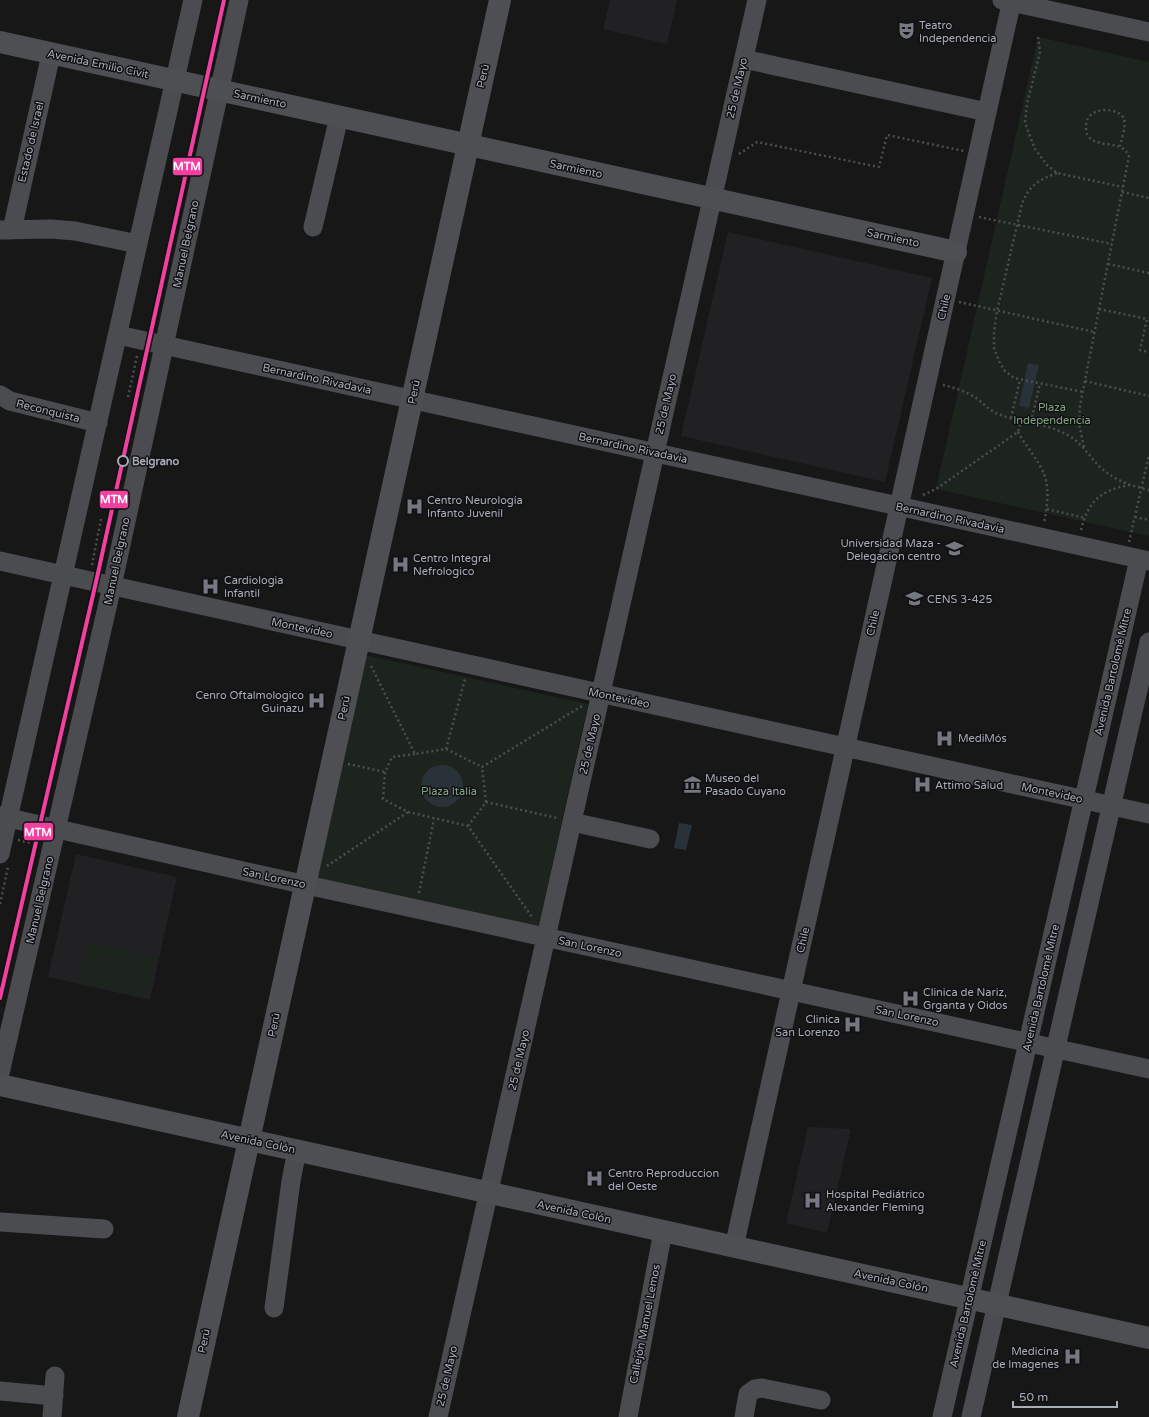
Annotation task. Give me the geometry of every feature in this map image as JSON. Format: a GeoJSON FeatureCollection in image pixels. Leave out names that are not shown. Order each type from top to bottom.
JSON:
{"type":"FeatureCollection","features":[{"type":"Feature","properties":{"kind":"main road","name":"Perú"},"geometry":{"type":"LineString","coordinates":[[188,1417],[500,0]]}},
{"type":"Feature","properties":{"kind":"main road","name":"Avenida Emilio Civit"},"geometry":{"type":"LineString","coordinates":[[0,42],[197,86]]}},
{"type":"Feature","properties":{"kind":"main road","name":"Sarmiento"},"geometry":{"type":"LineString","coordinates":[[197,86],[956,252]]}},
{"type":"Feature","properties":{"kind":"main road","name":"Avenida Colón"},"geometry":{"type":"LineString","coordinates":[[0,1085],[1149,1338]]}},
{"type":"Feature","properties":{"kind":"street"},"geometry":{"type":"LineString","coordinates":[[2,846],[4,817],[63,575],[193,0]]}},
{"type":"Feature","properties":{"kind":"street","name":"Manuel Belgrano"},"geometry":{"type":"LineString","coordinates":[[0,1073],[112,586],[239,0]]}},
{"type":"Feature","properties":{"kind":"street","name":"25 de Mayo"},"geometry":{"type":"LineString","coordinates":[[438,1417],[757,0]]}},
{"type":"Feature","properties":{"kind":"street"},"geometry":{"type":"LineString","coordinates":[[1008,1],[1149,32]]}},
{"type":"Feature","properties":{"kind":"street","name":"Chile"},"geometry":{"type":"LineString","coordinates":[[734,1247],[978,154],[1008,1]]}},
{"type":"Feature","properties":{"kind":"street","name":"Estado de Israel"},"geometry":{"type":"LineString","coordinates":[[6,230],[51,54]]}},
{"type":"Feature","properties":{"kind":"street"},"geometry":{"type":"LineString","coordinates":[[744,59],[987,112]]}},
{"type":"Feature","properties":{"kind":"street"},"geometry":{"type":"LineString","coordinates":[[313,227],[339,117]]}},
{"type":"Feature","properties":{"kind":"street"},"geometry":{"type":"LineString","coordinates":[[6,230],[51,229],[75,231],[138,244]]}},
{"type":"Feature","properties":{"kind":"street","name":"Bernardino Rivadavia"},"geometry":{"type":"LineString","coordinates":[[118,335],[1144,560]]}},
{"type":"Feature","properties":{"kind":"street","name":"Reconquista"},"geometry":{"type":"LineString","coordinates":[[0,394],[10,401],[98,423]]}},
{"type":"Feature","properties":{"kind":"street","name":"Avenida Bartolomé Mitre"},"geometry":{"type":"LineString","coordinates":[[942,1417],[1084,800],[1144,560]]}},
{"type":"Feature","properties":{"kind":"street","name":"Montevideo"},"geometry":{"type":"LineString","coordinates":[[0,561],[63,575],[90,573],[112,586],[1149,814]]}},
{"type":"Feature","properties":{"kind":"street"},"geometry":{"type":"LineString","coordinates":[[971,1417],[1149,642]]}},
{"type":"Feature","properties":{"kind":"street","name":"San Lorenzo"},"geometry":{"type":"LineString","coordinates":[[4,817],[56,830],[305,885],[1149,1069]]}},
{"type":"Feature","properties":{"kind":"street"},"geometry":{"type":"LineString","coordinates":[[572,822],[650,839]]}},
{"type":"Feature","properties":{"kind":"street"},"geometry":{"type":"LineString","coordinates":[[274,1308],[296,1150]]}},
{"type":"Feature","properties":{"kind":"street"},"geometry":{"type":"LineString","coordinates":[[0,1222],[104,1229]]}},
{"type":"Feature","properties":{"kind":"street","name":"Callejón Manuel Lemos"},"geometry":{"type":"LineString","coordinates":[[628,1417],[663,1231]]}},
{"type":"Feature","properties":{"kind":"street"},"geometry":{"type":"LineString","coordinates":[[52,1417],[56,1376]]}},
{"type":"Feature","properties":{"kind":"street"},"geometry":{"type":"LineString","coordinates":[[744,1417],[748,1394],[755,1389],[762,1388],[821,1400]]}},
{"type":"Feature","properties":{"kind":"street"},"geometry":{"type":"LineString","coordinates":[[0,1391],[54,1396]]}},
{"type":"Feature","properties":{"kind":"path"},"geometry":{"type":"LineString","coordinates":[[1038,37],[1040,52],[1027,104],[1026,122],[1028,132],[1035,149],[1047,165],[1057,173],[1123,187]]}},
{"type":"Feature","properties":{"kind":"path"},"geometry":{"type":"LineString","coordinates":[[1084,448],[1079,424],[1080,406],[1129,156],[1127,151],[1120,146],[1100,142],[1090,138],[1086,133],[1086,128],[1090,115],[1099,111],[1116,112],[1124,118],[1120,146]]}},
{"type":"Feature","properties":{"kind":"path"},"geometry":{"type":"LineString","coordinates":[[720,166],[757,142],[879,167],[887,135],[978,154]]}},
{"type":"Feature","properties":{"kind":"path"},"geometry":{"type":"LineString","coordinates":[[1057,173],[1038,181],[1029,190],[1022,204],[997,311],[994,332],[994,348],[998,361],[1004,370],[1014,378],[1083,392]]}},
{"type":"Feature","properties":{"kind":"path"},"geometry":{"type":"LineString","coordinates":[[1122,192],[1149,198]]}},
{"type":"Feature","properties":{"kind":"path"},"geometry":{"type":"LineString","coordinates":[[996,221],[1112,244]]}},
{"type":"Feature","properties":{"kind":"path"},"geometry":{"type":"LineString","coordinates":[[1108,264],[1149,273]]}},
{"type":"Feature","properties":{"kind":"path"},"geometry":{"type":"LineString","coordinates":[[977,306],[1094,332]]}},
{"type":"Feature","properties":{"kind":"path"},"geometry":{"type":"LineString","coordinates":[[1099,308],[1147,319],[1140,350],[1149,352]]}},
{"type":"Feature","properties":{"kind":"path"},"geometry":{"type":"LineString","coordinates":[[128,397],[138,356]]}},
{"type":"Feature","properties":{"kind":"path"},"geometry":{"type":"LineString","coordinates":[[1011,418],[1020,379]]}},
{"type":"Feature","properties":{"kind":"path"},"geometry":{"type":"LineString","coordinates":[[1085,381],[1149,396]]}},
{"type":"Feature","properties":{"kind":"path"},"geometry":{"type":"LineString","coordinates":[[1031,422],[1040,383]]}},
{"type":"Feature","properties":{"kind":"path"},"geometry":{"type":"LineString","coordinates":[[958,389],[972,395],[996,413],[1054,429],[1071,437],[1084,448],[1100,467],[1116,480],[1149,490]]}},
{"type":"Feature","properties":{"kind":"path"},"geometry":{"type":"LineString","coordinates":[[936,489],[1018,432],[1021,420]]}},
{"type":"Feature","properties":{"kind":"path"},"geometry":{"type":"LineString","coordinates":[[1018,432],[1044,474],[1047,494],[1046,513]]}},
{"type":"Feature","properties":{"kind":"path"},"geometry":{"type":"LineString","coordinates":[[1132,532],[1149,454]]}},
{"type":"Feature","properties":{"kind":"path"},"geometry":{"type":"LineString","coordinates":[[1083,522],[1089,508],[1105,492],[1115,487],[1131,485]]}},
{"type":"Feature","properties":{"kind":"path"},"geometry":{"type":"LineString","coordinates":[[1047,510],[1085,518]]}},
{"type":"Feature","properties":{"kind":"path"},"geometry":{"type":"LineString","coordinates":[[1135,517],[1149,520]]}},
{"type":"Feature","properties":{"kind":"path"},"geometry":{"type":"LineString","coordinates":[[90,573],[101,519]]}},
{"type":"Feature","properties":{"kind":"path"},"geometry":{"type":"LineString","coordinates":[[359,640],[415,754]]}},
{"type":"Feature","properties":{"kind":"path"},"geometry":{"type":"LineString","coordinates":[[446,750],[469,665]]}},
{"type":"Feature","properties":{"kind":"path"},"geometry":{"type":"LineString","coordinates":[[482,767],[601,694]]}},
{"type":"Feature","properties":{"kind":"path"},"geometry":{"type":"LineString","coordinates":[[482,767],[446,750],[392,757],[385,772],[383,799],[408,812],[468,826],[546,938]]}},
{"type":"Feature","properties":{"kind":"path"},"geometry":{"type":"LineString","coordinates":[[332,760],[385,772]]}},
{"type":"Feature","properties":{"kind":"path"},"geometry":{"type":"LineString","coordinates":[[468,826],[486,802],[482,767]]}},
{"type":"Feature","properties":{"kind":"path"},"geometry":{"type":"LineString","coordinates":[[486,802],[572,822]]}},
{"type":"Feature","properties":{"kind":"path"},"geometry":{"type":"LineString","coordinates":[[324,868],[408,812]]}},
{"type":"Feature","properties":{"kind":"path"},"geometry":{"type":"LineString","coordinates":[[416,909],[434,819]]}},
{"type":"Feature","properties":{"kind":"path"},"geometry":{"type":"LineString","coordinates":[[2,846],[52,848]]}},
{"type":"Feature","properties":{"kind":"shaded area"},"geometry":{"type":"Polygon","coordinates":[[[610,0],[677,0],[667,44],[603,29],[610,0]]]}},
{"type":"Feature","properties":{"kind":"shaded area"},"geometry":{"type":"Polygon","coordinates":[[[728,232],[932,278],[885,482],[681,436],[728,232]]]}},
{"type":"Feature","properties":{"kind":"shaded area"},"geometry":{"type":"Polygon","coordinates":[[[1028,363],[1039,365],[1029,408],[1019,406],[1028,363]]]}},
{"type":"Feature","properties":{"kind":"shaded area"},"geometry":{"type":"Polygon","coordinates":[[[438,765],[446,765],[454,768],[460,774],[463,786],[460,798],[454,804],[446,807],[438,807],[430,804],[424,798],[421,790],[421,782],[424,774],[430,768],[438,765]]]}},
{"type":"Feature","properties":{"kind":"shaded area"},"geometry":{"type":"Polygon","coordinates":[[[679,823],[692,825],[686,850],[674,848],[679,823]]]}},
{"type":"Feature","properties":{"kind":"shaded area"},"geometry":{"type":"Polygon","coordinates":[[[76,854],[177,877],[150,1000],[48,977],[76,854]]]}},
{"type":"Feature","properties":{"kind":"shaded area","name":"Hospital Pediátrico Alexander Fleming"},"geometry":{"type":"Polygon","coordinates":[[[808,1127],[851,1129],[827,1233],[786,1223],[808,1127]]]}},
{"type":"Feature","properties":{"kind":"green space","name":"Plaza Independencia"},"geometry":{"type":"Polygon","coordinates":[[[1038,37],[1149,62],[1149,536],[936,489],[1038,37]]]}},
{"type":"Feature","properties":{"kind":"green space","name":"Plaza Italia"},"geometry":{"type":"Polygon","coordinates":[[[361,654],[588,704],[538,928],[310,877],[361,654]]]}},
{"type":"Feature","properties":{"kind":"green space"},"geometry":{"type":"Polygon","coordinates":[[[87,942],[154,958],[145,997],[78,982],[87,942]]]}},
{"type":"Feature","properties":{"kind":"transit line","name":"MTM"},"geometry":{"type":"LineString","coordinates":[[0,998],[96,582],[224,0]]}},
{"type":"Feature","properties":{"kind":"place","name":"Teatro Independencia"},"geometry":{"type":"Point","coordinates":[906,31]}},
{"type":"Feature","properties":{"kind":"place","name":"Belgrano"},"geometry":{"type":"Point","coordinates":[123,461]}},
{"type":"Feature","properties":{"kind":"place","name":"Centro Neurología Infanto Juvenil"},"geometry":{"type":"Point","coordinates":[414,506]}},
{"type":"Feature","properties":{"kind":"place","name":"Universidad Maza - Delegacion centro"},"geometry":{"type":"Point","coordinates":[954,549]}},
{"type":"Feature","properties":{"kind":"place","name":"Centro Integral Nefrologico"},"geometry":{"type":"Point","coordinates":[400,564]}},
{"type":"Feature","properties":{"kind":"place","name":"Cardiologia Infantil"},"geometry":{"type":"Point","coordinates":[211,586]}},
{"type":"Feature","properties":{"kind":"place","name":"CENS 3-425"},"geometry":{"type":"Point","coordinates":[914,599]}},
{"type":"Feature","properties":{"kind":"place","name":"Cenro Oftalmologico Guinazu"},"geometry":{"type":"Point","coordinates":[317,701]}},
{"type":"Feature","properties":{"kind":"place","name":"MediMós"},"geometry":{"type":"Point","coordinates":[945,738]}},
{"type":"Feature","properties":{"kind":"place","name":"Museo del Pasado Cuyano"},"geometry":{"type":"Point","coordinates":[692,784]}},
{"type":"Feature","properties":{"kind":"place","name":"Attimo Salud"},"geometry":{"type":"Point","coordinates":[922,785]}},
{"type":"Feature","properties":{"kind":"place","name":"Clinica de Nariz, Grganta y Oidos"},"geometry":{"type":"Point","coordinates":[910,998]}},
{"type":"Feature","properties":{"kind":"place","name":"Clinica San Lorenzo"},"geometry":{"type":"Point","coordinates":[853,1025]}},
{"type":"Feature","properties":{"kind":"place","name":"Centro Reproduccion del Oeste"},"geometry":{"type":"Point","coordinates":[595,1179]}},
{"type":"Feature","properties":{"kind":"place","name":"Hospital Pediátrico Alexander Fleming"},"geometry":{"type":"Point","coordinates":[813,1200]}},
{"type":"Feature","properties":{"kind":"place","name":"Medicina de Imagenes"},"geometry":{"type":"Point","coordinates":[1072,1357]}}]}
